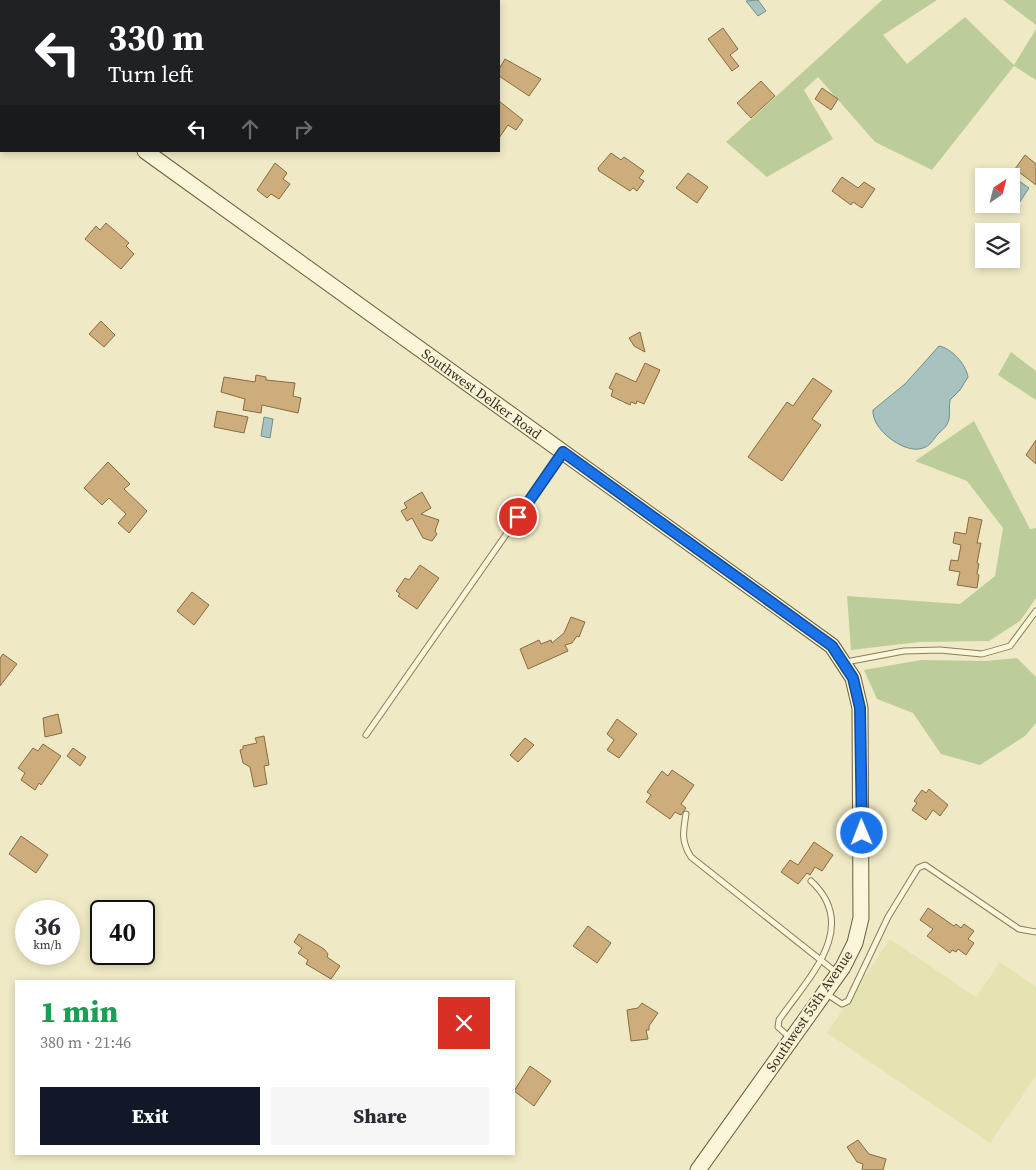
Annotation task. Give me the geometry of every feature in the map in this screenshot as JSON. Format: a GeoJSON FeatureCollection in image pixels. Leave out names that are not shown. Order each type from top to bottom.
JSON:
{"type":"FeatureCollection","features":[{"type":"Feature","properties":{"kind":"street","name":"Southwest Delker Road"},"geometry":{"type":"LineString","coordinates":[[146,152],[832,646],[853,678],[860,708],[862,833]]}},
{"type":"Feature","properties":{"kind":"street","name":"Southwest 55th Avenue"},"geometry":{"type":"LineString","coordinates":[[698,1170],[838,974],[856,943],[861,918],[862,833]]}},
{"type":"Feature","properties":{"kind":"lane"},"geometry":{"type":"LineString","coordinates":[[366,735],[563,452]]}},
{"type":"Feature","properties":{"kind":"lane"},"geometry":{"type":"LineString","coordinates":[[843,663],[904,652],[940,650],[982,654],[1010,646],[1036,611]]}},
{"type":"Feature","properties":{"kind":"lane"},"geometry":{"type":"LineString","coordinates":[[686,814],[682,835],[684,845],[691,857],[838,974]]}},
{"type":"Feature","properties":{"kind":"lane"},"geometry":{"type":"LineString","coordinates":[[825,992],[842,1004],[848,1001],[856,988],[888,917],[918,868],[924,865],[1019,929],[1036,932]]}},
{"type":"Feature","properties":{"kind":"lane"},"geometry":{"type":"LineString","coordinates":[[791,1040],[778,1027],[779,1020],[820,960],[831,939],[832,922],[829,904],[822,891],[811,881]]}},
{"type":"Feature","properties":{"kind":"green space"},"geometry":{"type":"Polygon","coordinates":[[[882,0],[937,0],[883,35],[907,64],[965,17],[1014,65],[1036,29],[1036,80],[1014,66],[932,170],[875,142],[818,77],[804,90],[833,139],[767,177],[726,142],[882,0]]]}},
{"type":"Feature","properties":{"kind":"green space"},"geometry":{"type":"Polygon","coordinates":[[[1003,0],[1036,0],[1036,25],[1003,0]]]}},
{"type":"Feature","properties":{"kind":"green space"},"geometry":{"type":"Polygon","coordinates":[[[1011,352],[1036,371],[1036,400],[998,375],[1011,352]]]}},
{"type":"Feature","properties":{"kind":"green space"},"geometry":{"type":"Polygon","coordinates":[[[974,421],[1030,529],[1036,528],[1036,598],[1020,621],[989,641],[919,642],[851,650],[847,596],[960,604],[995,576],[1003,528],[967,481],[915,461],[974,421]]]}},
{"type":"Feature","properties":{"kind":"green space"},"geometry":{"type":"Polygon","coordinates":[[[1017,658],[1036,677],[1036,723],[1025,736],[980,765],[941,754],[913,713],[877,699],[864,670],[921,660],[985,661],[1017,658]]]}},
{"type":"Feature","properties":{"kind":"green space"},"geometry":{"type":"Polygon","coordinates":[[[890,939],[976,997],[1000,962],[1036,987],[1036,1076],[990,1143],[827,1033],[890,939]]]}},
{"type":"Feature","properties":{"kind":"water"},"geometry":{"type":"Polygon","coordinates":[[[758,0],[766,11],[758,16],[746,1],[758,0]]]}},
{"type":"Feature","properties":{"kind":"water"},"geometry":{"type":"Polygon","coordinates":[[[1020,182],[1029,188],[1020,202],[1020,182]]]}},
{"type":"Feature","properties":{"kind":"water"},"geometry":{"type":"Polygon","coordinates":[[[939,346],[944,347],[957,357],[967,372],[968,377],[960,390],[950,400],[949,419],[944,428],[925,447],[907,448],[890,439],[883,432],[877,425],[873,410],[905,384],[939,346]]]}},
{"type":"Feature","properties":{"kind":"water"},"geometry":{"type":"Polygon","coordinates":[[[264,417],[273,419],[270,438],[261,436],[264,417]]]}},
{"type":"Feature","properties":{"kind":"building"},"geometry":{"type":"Polygon","coordinates":[[[723,28],[738,49],[730,55],[739,66],[732,71],[708,39],[723,28]]]}},
{"type":"Feature","properties":{"kind":"building"},"geometry":{"type":"Polygon","coordinates":[[[505,59],[541,79],[529,96],[500,77],[500,67],[505,59]]]}},
{"type":"Feature","properties":{"kind":"building"},"geometry":{"type":"Polygon","coordinates":[[[761,81],[775,96],[751,118],[737,103],[761,81]]]}},
{"type":"Feature","properties":{"kind":"building"},"geometry":{"type":"Polygon","coordinates":[[[822,88],[838,99],[831,110],[815,99],[822,88]]]}},
{"type":"Feature","properties":{"kind":"building"},"geometry":{"type":"Polygon","coordinates":[[[500,102],[523,120],[516,130],[508,125],[500,137],[500,102]]]}},
{"type":"Feature","properties":{"kind":"building"},"geometry":{"type":"Polygon","coordinates":[[[611,153],[621,160],[624,157],[644,171],[639,178],[644,181],[637,191],[633,188],[630,191],[599,171],[598,168],[611,153]]]}},
{"type":"Feature","properties":{"kind":"building"},"geometry":{"type":"Polygon","coordinates":[[[1025,155],[1036,164],[1036,185],[1020,173],[1020,168],[1016,168],[1025,155]]]}},
{"type":"Feature","properties":{"kind":"building"},"geometry":{"type":"Polygon","coordinates":[[[275,163],[287,173],[283,179],[290,184],[279,199],[271,194],[267,198],[257,190],[275,163]]]}},
{"type":"Feature","properties":{"kind":"building"},"geometry":{"type":"Polygon","coordinates":[[[688,173],[708,187],[697,203],[676,188],[688,173]]]}},
{"type":"Feature","properties":{"kind":"building"},"geometry":{"type":"Polygon","coordinates":[[[842,177],[858,188],[864,182],[875,189],[862,208],[853,202],[851,205],[832,191],[842,177]]]}},
{"type":"Feature","properties":{"kind":"building"},"geometry":{"type":"Polygon","coordinates":[[[106,223],[129,243],[126,246],[134,254],[121,269],[85,239],[96,226],[100,230],[106,223]]]}},
{"type":"Feature","properties":{"kind":"building"},"geometry":{"type":"Polygon","coordinates":[[[101,321],[115,335],[104,347],[89,334],[101,321]]]}},
{"type":"Feature","properties":{"kind":"building"},"geometry":{"type":"Polygon","coordinates":[[[640,332],[645,352],[634,346],[629,338],[640,332]]]}},
{"type":"Feature","properties":{"kind":"building"},"geometry":{"type":"Polygon","coordinates":[[[645,363],[660,370],[644,404],[637,401],[636,404],[631,402],[630,405],[611,396],[613,390],[609,388],[616,373],[636,382],[645,363]]]}},
{"type":"Feature","properties":{"kind":"building"},"geometry":{"type":"Polygon","coordinates":[[[256,375],[266,377],[266,380],[295,383],[293,396],[301,398],[298,413],[262,405],[261,413],[243,410],[245,399],[221,392],[224,377],[255,382],[256,375]]]}},
{"type":"Feature","properties":{"kind":"building"},"geometry":{"type":"Polygon","coordinates":[[[813,378],[832,391],[812,419],[821,425],[782,481],[748,457],[787,402],[793,406],[813,378]]]}},
{"type":"Feature","properties":{"kind":"building"},"geometry":{"type":"Polygon","coordinates":[[[217,411],[248,417],[244,433],[214,427],[217,411]]]}},
{"type":"Feature","properties":{"kind":"building"},"geometry":{"type":"Polygon","coordinates":[[[1036,440],[1036,464],[1026,455],[1036,440]]]}},
{"type":"Feature","properties":{"kind":"building"},"geometry":{"type":"Polygon","coordinates":[[[108,462],[130,484],[124,489],[147,511],[129,533],[118,523],[126,514],[109,498],[102,505],[84,488],[108,462]]]}},
{"type":"Feature","properties":{"kind":"building"},"geometry":{"type":"Polygon","coordinates":[[[422,492],[431,508],[421,514],[439,520],[435,531],[437,534],[432,541],[423,538],[412,518],[407,521],[401,511],[407,508],[404,503],[422,492]]]}},
{"type":"Feature","properties":{"kind":"building"},"geometry":{"type":"Polygon","coordinates":[[[969,517],[982,520],[977,543],[981,543],[977,563],[979,564],[977,574],[979,575],[977,588],[957,585],[960,572],[949,570],[951,560],[958,561],[961,545],[953,543],[955,532],[966,534],[969,517]]]}},
{"type":"Feature","properties":{"kind":"building"},"geometry":{"type":"Polygon","coordinates":[[[420,565],[439,578],[417,609],[398,596],[400,594],[396,591],[405,578],[409,580],[420,565]]]}},
{"type":"Feature","properties":{"kind":"building"},"geometry":{"type":"Polygon","coordinates":[[[192,592],[209,605],[194,625],[177,611],[192,592]]]}},
{"type":"Feature","properties":{"kind":"building"},"geometry":{"type":"Polygon","coordinates":[[[571,617],[585,622],[579,637],[577,636],[572,643],[565,645],[568,651],[528,669],[520,649],[539,640],[541,644],[551,640],[552,643],[564,633],[571,617]]]}},
{"type":"Feature","properties":{"kind":"building"},"geometry":{"type":"Polygon","coordinates":[[[3,654],[17,664],[0,686],[0,658],[3,654]]]}},
{"type":"Feature","properties":{"kind":"building"},"geometry":{"type":"Polygon","coordinates":[[[58,714],[62,733],[45,737],[43,718],[58,714]]]}},
{"type":"Feature","properties":{"kind":"building"},"geometry":{"type":"Polygon","coordinates":[[[617,719],[637,734],[619,758],[607,750],[614,740],[607,734],[617,719]]]}},
{"type":"Feature","properties":{"kind":"building"},"geometry":{"type":"Polygon","coordinates":[[[264,736],[269,765],[264,766],[267,784],[254,787],[250,767],[243,763],[240,750],[243,749],[243,746],[257,743],[255,738],[264,736]]]}},
{"type":"Feature","properties":{"kind":"building"},"geometry":{"type":"Polygon","coordinates":[[[525,738],[534,745],[518,762],[510,755],[525,738]]]}},
{"type":"Feature","properties":{"kind":"building"},"geometry":{"type":"Polygon","coordinates":[[[43,744],[61,756],[41,785],[39,783],[35,790],[21,780],[25,773],[18,768],[33,748],[38,751],[43,744]]]}},
{"type":"Feature","properties":{"kind":"building"},"geometry":{"type":"Polygon","coordinates":[[[73,748],[86,757],[80,766],[67,756],[73,748]]]}},
{"type":"Feature","properties":{"kind":"building"},"geometry":{"type":"Polygon","coordinates":[[[672,770],[694,785],[681,804],[686,808],[681,815],[675,812],[670,819],[646,802],[651,795],[647,792],[662,771],[668,776],[672,770]]]}},
{"type":"Feature","properties":{"kind":"building"},"geometry":{"type":"Polygon","coordinates":[[[929,789],[948,805],[940,816],[933,810],[926,820],[912,810],[917,803],[914,801],[922,790],[926,793],[929,789]]]}},
{"type":"Feature","properties":{"kind":"building"},"geometry":{"type":"Polygon","coordinates":[[[21,836],[48,855],[36,873],[9,854],[21,836]]]}},
{"type":"Feature","properties":{"kind":"building"},"geometry":{"type":"Polygon","coordinates":[[[814,842],[833,855],[822,871],[815,867],[810,875],[807,873],[798,884],[781,872],[790,860],[798,865],[814,842]]]}},
{"type":"Feature","properties":{"kind":"building"},"geometry":{"type":"Polygon","coordinates":[[[928,908],[954,926],[956,924],[961,928],[964,924],[974,931],[968,939],[974,943],[966,955],[958,949],[956,952],[952,950],[950,953],[927,936],[933,929],[920,920],[928,908]]]}},
{"type":"Feature","properties":{"kind":"building"},"geometry":{"type":"Polygon","coordinates":[[[588,926],[611,943],[597,963],[573,946],[588,926]]]}},
{"type":"Feature","properties":{"kind":"building"},"geometry":{"type":"Polygon","coordinates":[[[299,934],[324,949],[328,954],[327,957],[340,966],[331,979],[306,964],[308,960],[298,953],[302,948],[294,942],[299,934]]]}},
{"type":"Feature","properties":{"kind":"building"},"geometry":{"type":"Polygon","coordinates":[[[642,1003],[658,1013],[649,1026],[649,1030],[646,1030],[648,1039],[631,1041],[627,1010],[638,1008],[642,1003]]]}},
{"type":"Feature","properties":{"kind":"building"},"geometry":{"type":"Polygon","coordinates":[[[530,1066],[551,1081],[534,1106],[515,1092],[530,1066]]]}},
{"type":"Feature","properties":{"kind":"building"},"geometry":{"type":"Polygon","coordinates":[[[858,1140],[869,1154],[886,1159],[883,1170],[862,1170],[863,1164],[857,1162],[847,1147],[858,1140]]]}},
{"type":"Feature","properties":{"kind":"route"},"geometry":{"type":"LineString","coordinates":[[518,517],[563,452],[832,646],[853,678],[860,708],[862,833]]}}]}
